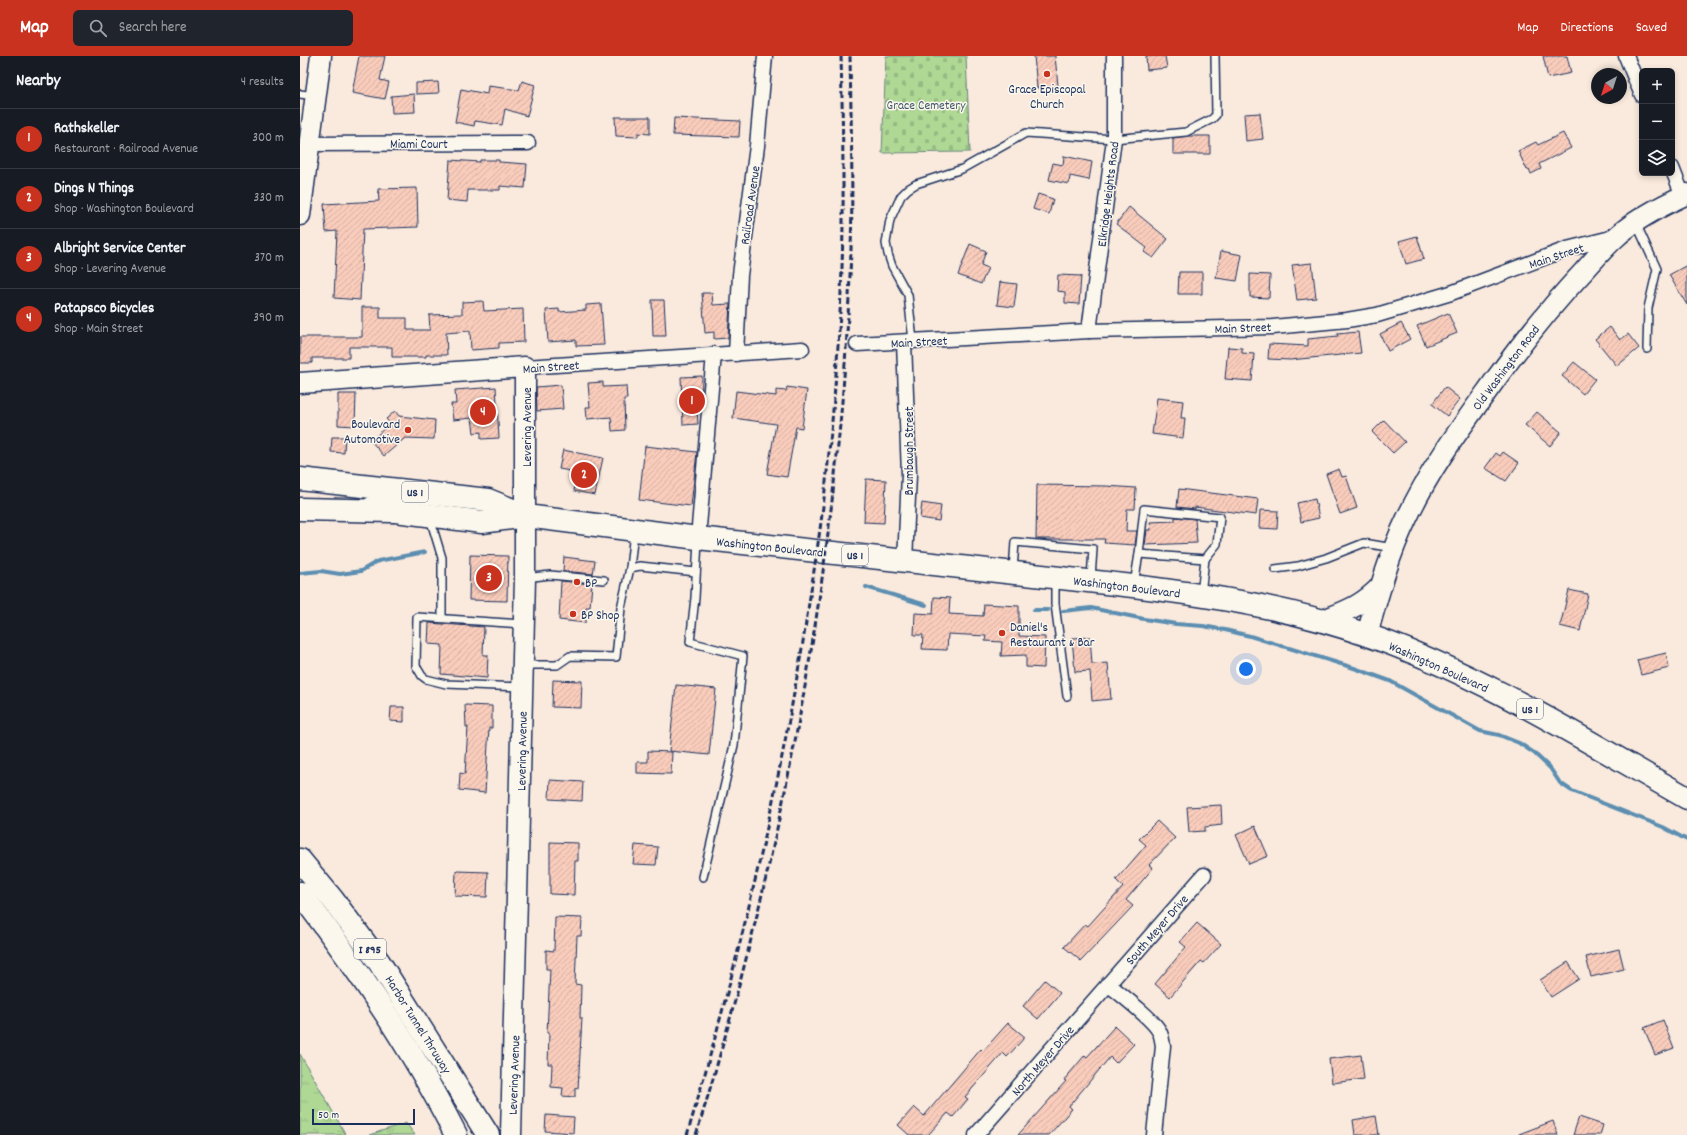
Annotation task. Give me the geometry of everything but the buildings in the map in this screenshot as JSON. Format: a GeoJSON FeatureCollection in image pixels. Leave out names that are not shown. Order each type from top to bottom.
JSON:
{"type":"FeatureCollection","features":[{"type":"Feature","properties":{"kind":"main road","name":"Washington Boulevard"},"geometry":{"type":"LineString","coordinates":[[300,479],[488,500],[526,516]]}},
{"type":"Feature","properties":{"kind":"main road","name":"Washington Boulevard"},"geometry":{"type":"LineString","coordinates":[[300,498],[482,522],[526,516],[698,538],[1201,594],[1260,605],[1367,635],[1474,680],[1555,723],[1687,798]]}},
{"type":"Feature","properties":{"kind":"main road"},"geometry":{"type":"LineString","coordinates":[[300,509],[392,511]]}},
{"type":"Feature","properties":{"kind":"main road","name":"Harbor Tunnel Thruway"},"geometry":{"type":"LineString","coordinates":[[300,860],[333,900],[379,962],[432,1043],[488,1135]]}},
{"type":"Feature","properties":{"kind":"main road","name":"Harbor Tunnel Thruway"},"geometry":{"type":"LineString","coordinates":[[300,893],[365,981],[393,1022],[456,1135]]}},
{"type":"Feature","properties":{"kind":"street"},"geometry":{"type":"LineString","coordinates":[[300,215],[309,144],[308,95],[321,56]]}},
{"type":"Feature","properties":{"kind":"street","name":"Railroad Avenue"},"geometry":{"type":"LineString","coordinates":[[736,354],[740,275],[757,146],[765,56]]}},
{"type":"Feature","properties":{"kind":"street","name":"Elkridge Heights Road"},"geometry":{"type":"LineString","coordinates":[[1089,331],[1114,139],[1114,56]]}},
{"type":"Feature","properties":{"kind":"street"},"geometry":{"type":"LineString","coordinates":[[1626,56],[1639,88]]}},
{"type":"Feature","properties":{"kind":"street","name":"Miami Court"},"geometry":{"type":"LineString","coordinates":[[309,144],[528,143]]}},
{"type":"Feature","properties":{"kind":"street"},"geometry":{"type":"LineString","coordinates":[[1675,174],[1685,195]]}},
{"type":"Feature","properties":{"kind":"street","name":"Old Washington Road"},"geometry":{"type":"LineString","coordinates":[[1367,635],[1381,586],[1406,518],[1441,455],[1468,417],[1537,324],[1563,293],[1616,237],[1652,212],[1685,195]]}},
{"type":"Feature","properties":{"kind":"street","name":"Main Street"},"geometry":{"type":"LineString","coordinates":[[857,344],[1089,331],[1273,327],[1347,320],[1377,315],[1451,294],[1568,249],[1616,237]]}},
{"type":"Feature","properties":{"kind":"street","name":"Brumbaugh Street"},"geometry":{"type":"LineString","coordinates":[[905,561],[909,475],[909,342]]}},
{"type":"Feature","properties":{"kind":"street","name":"Main Street"},"geometry":{"type":"LineString","coordinates":[[300,383],[802,349]]}},
{"type":"Feature","properties":{"kind":"street"},"geometry":{"type":"LineString","coordinates":[[698,538],[714,354]]}},
{"type":"Feature","properties":{"kind":"street","name":"Levering Avenue"},"geometry":{"type":"LineString","coordinates":[[511,1135],[525,578],[525,368]]}},
{"type":"Feature","properties":{"kind":"street","name":"Old Washington Road"},"geometry":{"type":"LineString","coordinates":[[1321,621],[1356,607],[1370,598],[1381,586]]}},
{"type":"Feature","properties":{"kind":"street","name":"South Meyer Drive"},"geometry":{"type":"LineString","coordinates":[[1108,984],[1204,875]]}},
{"type":"Feature","properties":{"kind":"street"},"geometry":{"type":"LineString","coordinates":[[1108,984],[1152,1022],[1159,1030],[1162,1037],[1163,1046],[1154,1135]]}},
{"type":"Feature","properties":{"kind":"street","name":"North Meyer Drive"},"geometry":{"type":"LineString","coordinates":[[976,1135],[1108,984]]}},
{"type":"Feature","properties":{"kind":"lane"},"geometry":{"type":"LineString","coordinates":[[909,342],[908,295],[892,266],[886,243],[890,220],[896,205],[905,193],[916,184],[962,169],[1026,133],[1114,139],[1186,132],[1215,118],[1217,103],[1215,56]]}},
{"type":"Feature","properties":{"kind":"lane"},"geometry":{"type":"LineString","coordinates":[[1636,223],[1657,269],[1648,308],[1647,349]]}},
{"type":"Feature","properties":{"kind":"lane"},"geometry":{"type":"LineString","coordinates":[[1133,586],[1139,554],[1144,509],[1220,517],[1218,544],[1205,559],[1201,594]]}},
{"type":"Feature","properties":{"kind":"lane"},"geometry":{"type":"LineString","coordinates":[[429,516],[442,558],[442,618]]}},
{"type":"Feature","properties":{"kind":"lane"},"geometry":{"type":"LineString","coordinates":[[523,665],[557,665],[570,656],[616,657],[621,608],[630,568],[634,530]]}},
{"type":"Feature","properties":{"kind":"lane"},"geometry":{"type":"LineString","coordinates":[[698,538],[690,642],[743,656],[734,745],[703,877]]}},
{"type":"Feature","properties":{"kind":"lane"},"geometry":{"type":"LineString","coordinates":[[1013,573],[1015,542],[1093,549],[1090,581]]}},
{"type":"Feature","properties":{"kind":"lane"},"geometry":{"type":"LineString","coordinates":[[1275,569],[1298,566],[1326,558],[1364,543],[1394,548]]}},
{"type":"Feature","properties":{"kind":"lane"},"geometry":{"type":"LineString","coordinates":[[1139,554],[1205,559]]}},
{"type":"Feature","properties":{"kind":"lane"},"geometry":{"type":"LineString","coordinates":[[630,568],[640,566],[696,572]]}},
{"type":"Feature","properties":{"kind":"lane"},"geometry":{"type":"LineString","coordinates":[[525,578],[550,575],[604,580]]}},
{"type":"Feature","properties":{"kind":"lane"},"geometry":{"type":"LineString","coordinates":[[1055,577],[1055,604],[1067,696]]}},
{"type":"Feature","properties":{"kind":"lane"},"geometry":{"type":"LineString","coordinates":[[523,687],[446,684],[433,682],[422,676],[416,666],[417,617],[524,624]]}},
{"type":"Feature","properties":{"kind":"green space","name":"Grace Cemetery"},"geometry":{"type":"Polygon","coordinates":[[[886,56],[966,56],[970,152],[882,153],[886,56]]]}},
{"type":"Feature","properties":{"kind":"green space"},"geometry":{"type":"Polygon","coordinates":[[[300,1054],[346,1135],[300,1135],[300,1054]]]}},
{"type":"Feature","properties":{"kind":"green space"},"geometry":{"type":"Polygon","coordinates":[[[406,1123],[415,1135],[369,1135],[406,1123]]]}},
{"type":"Feature","properties":{"kind":"waterway"},"geometry":{"type":"LineString","coordinates":[[300,573],[321,571],[340,574],[361,571],[378,561],[425,552]]}},
{"type":"Feature","properties":{"kind":"waterway"},"geometry":{"type":"LineString","coordinates":[[866,587],[926,605]]}},
{"type":"Feature","properties":{"kind":"waterway"},"geometry":{"type":"LineString","coordinates":[[1063,611],[1091,608],[1144,619],[1225,630],[1250,636],[1354,668],[1390,681],[1480,731],[1499,735],[1519,743],[1534,753],[1550,768],[1560,783],[1572,791],[1663,827],[1687,840]]}},
{"type":"Feature","properties":{"kind":"waterway"},"geometry":{"type":"LineString","coordinates":[[1034,610],[1048,610]]}},
{"type":"Feature","properties":{"kind":"railway"},"geometry":{"type":"LineString","coordinates":[[687,1135],[705,1075],[737,954],[766,832],[802,648],[824,501],[840,318],[843,216],[841,56]]}},
{"type":"Feature","properties":{"kind":"railway"},"geometry":{"type":"LineString","coordinates":[[696,1135],[728,1027],[782,808],[803,697],[821,585],[835,474],[845,361],[852,225],[850,56]]}},
{"type":"Feature","properties":{"kind":"place","name":"Grace Episcopal Church"},"geometry":{"type":"Point","coordinates":[1047,74]}},
{"type":"Feature","properties":{"kind":"place","name":"Rathskeller"},"geometry":{"type":"Point","coordinates":[692,401]}},
{"type":"Feature","properties":{"kind":"place","name":"Patapsco Bicycles"},"geometry":{"type":"Point","coordinates":[483,412]}},
{"type":"Feature","properties":{"kind":"place","name":"Boulevard Automotive"},"geometry":{"type":"Point","coordinates":[408,430]}},
{"type":"Feature","properties":{"kind":"place","name":"Dings N Things"},"geometry":{"type":"Point","coordinates":[584,475]}},
{"type":"Feature","properties":{"kind":"place","name":"Albright Service Center"},"geometry":{"type":"Point","coordinates":[489,578]}},
{"type":"Feature","properties":{"kind":"place","name":"BP"},"geometry":{"type":"Point","coordinates":[577,582]}},
{"type":"Feature","properties":{"kind":"place","name":"BP Shop"},"geometry":{"type":"Point","coordinates":[573,614]}},
{"type":"Feature","properties":{"kind":"place","name":"Daniel's Restaurant & Bar"},"geometry":{"type":"Point","coordinates":[1002,633]}}]}
